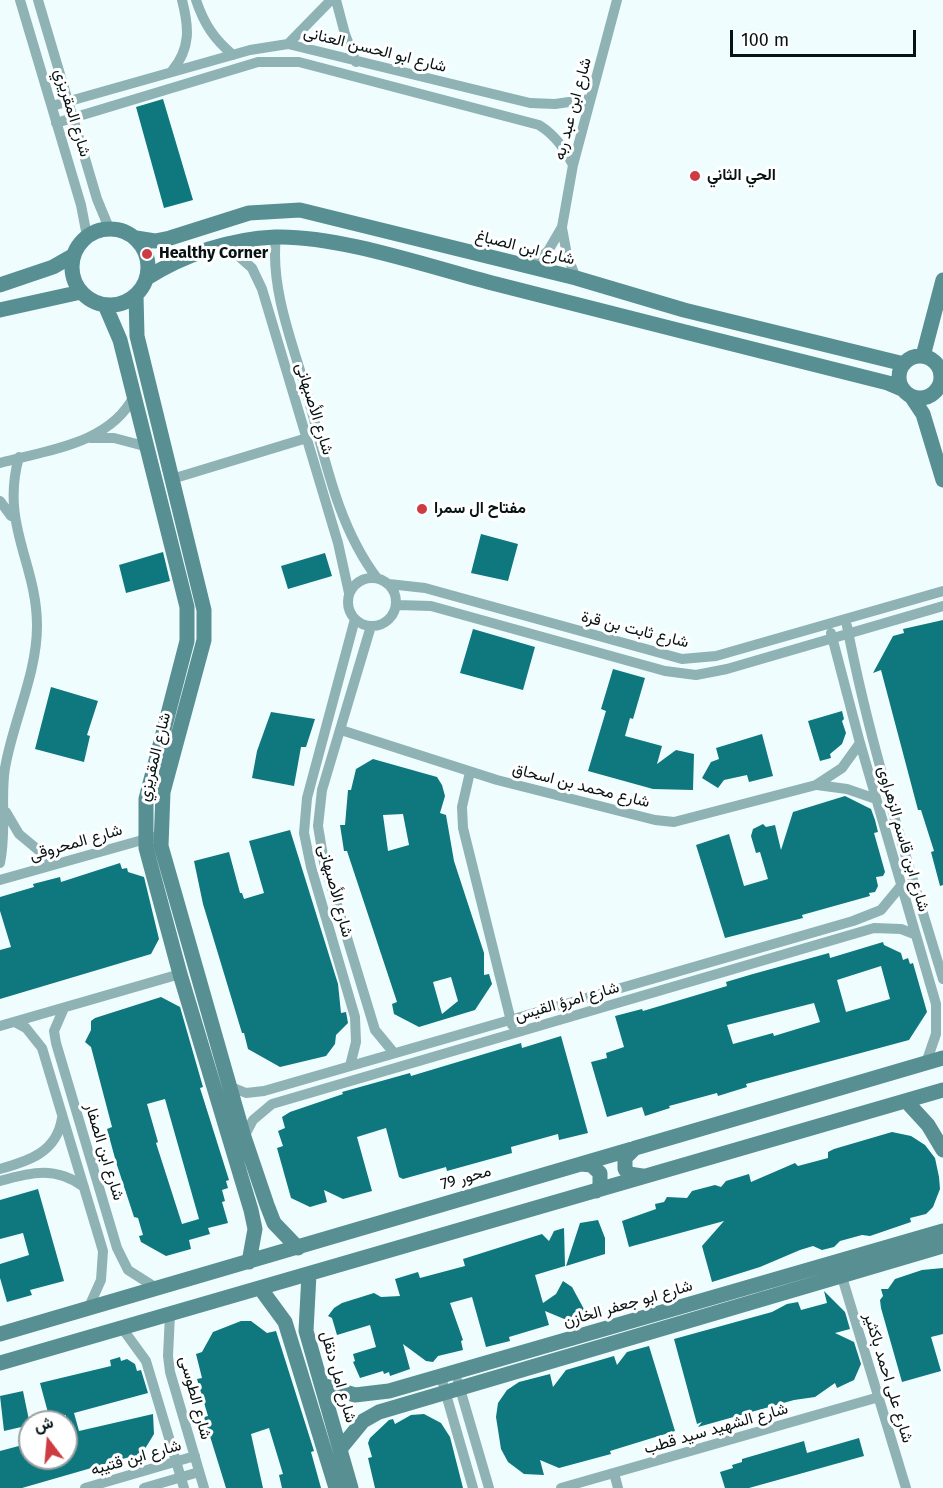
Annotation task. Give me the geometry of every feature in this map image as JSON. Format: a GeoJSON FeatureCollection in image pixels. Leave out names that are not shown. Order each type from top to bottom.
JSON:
{"type":"FeatureCollection","features":[{"type":"Feature","properties":{"kind":"street","name":"شارع المقريزي"},"geometry":{"type":"LineString","coordinates":[[20,0],[87,236]]}},
{"type":"Feature","properties":{"kind":"street","name":"شارع المقريزي"},"geometry":{"type":"LineString","coordinates":[[38,0],[97,199],[109,228]]}},
{"type":"Feature","properties":{"kind":"street"},"geometry":{"type":"LineString","coordinates":[[172,71],[186,51],[188,39],[182,0]]}},
{"type":"Feature","properties":{"kind":"street"},"geometry":{"type":"LineString","coordinates":[[196,0],[206,25],[215,38],[234,55]]}},
{"type":"Feature","properties":{"kind":"street"},"geometry":{"type":"LineString","coordinates":[[288,44],[331,0]]}},
{"type":"Feature","properties":{"kind":"street"},"geometry":{"type":"LineString","coordinates":[[336,0],[345,34],[356,62]]}},
{"type":"Feature","properties":{"kind":"street","name":"شارع ابن عبد ربه"},"geometry":{"type":"LineString","coordinates":[[576,278],[567,255],[562,227],[573,165],[617,0]]}},
{"type":"Feature","properties":{"kind":"street","name":"شارع ابو الحسن العنانى"},"geometry":{"type":"LineString","coordinates":[[51,106],[262,47],[288,44],[530,103],[555,104],[590,99]]}},
{"type":"Feature","properties":{"kind":"street"},"geometry":{"type":"LineString","coordinates":[[262,47],[265,62]]}},
{"type":"Feature","properties":{"kind":"street","name":"شارع ابو الحسن العنانى"},"geometry":{"type":"LineString","coordinates":[[56,123],[265,62],[299,62],[526,120],[550,132],[564,148],[573,165]]}},
{"type":"Feature","properties":{"kind":"street","name":"شارع ابن الصباغ"},"geometry":{"type":"LineString","coordinates":[[136,238],[155,240],[170,238],[263,210],[300,210],[576,278],[684,310],[904,364]]}},
{"type":"Feature","properties":{"kind":"street","name":"شارع ابن عبد ربه"},"geometry":{"type":"LineString","coordinates":[[528,268],[548,250],[562,227]]}},
{"type":"Feature","properties":{"kind":"street"},"geometry":{"type":"LineString","coordinates":[[0,285],[53,267],[74,255],[87,236],[109,228],[119,229],[136,238],[146,252],[147,278]]}},
{"type":"Feature","properties":{"kind":"street"},"geometry":{"type":"LineString","coordinates":[[74,255],[73,274],[81,292],[94,302],[105,305],[127,302],[136,295],[147,278],[183,257],[276,237],[310,240],[374,253],[694,336],[888,382],[907,393],[925,398],[942,390],[941,360],[923,356],[913,358],[904,364],[899,373],[907,393],[922,414],[943,480]]}},
{"type":"Feature","properties":{"kind":"street","name":"شارع الأصبهانى"},"geometry":{"type":"LineString","coordinates":[[276,237],[276,277],[338,499],[359,552],[377,578]]}},
{"type":"Feature","properties":{"kind":"street","name":"شارع الأصبهانى"},"geometry":{"type":"LineString","coordinates":[[227,246],[245,260],[258,278],[340,551],[349,593]]}},
{"type":"Feature","properties":{"kind":"street"},"geometry":{"type":"LineString","coordinates":[[923,356],[943,280]]}},
{"type":"Feature","properties":{"kind":"street"},"geometry":{"type":"LineString","coordinates":[[0,310],[81,292]]}},
{"type":"Feature","properties":{"kind":"street","name":"شارع المقريزي"},"geometry":{"type":"LineString","coordinates":[[136,295],[137,336],[202,595],[204,633],[163,792],[149,861],[180,974],[251,1210],[255,1229],[249,1262]]}},
{"type":"Feature","properties":{"kind":"street","name":"شارع المقريزي"},"geometry":{"type":"LineString","coordinates":[[105,305],[120,340],[185,596],[188,618],[187,641],[146,798],[153,837],[168,879],[244,1137],[267,1205],[274,1223],[298,1248]]}},
{"type":"Feature","properties":{"kind":"street"},"geometry":{"type":"LineString","coordinates":[[87,438],[117,419],[134,396]]}},
{"type":"Feature","properties":{"kind":"street"},"geometry":{"type":"LineString","coordinates":[[0,463],[87,438],[114,438],[148,447]]}},
{"type":"Feature","properties":{"kind":"street"},"geometry":{"type":"LineString","coordinates":[[172,479],[307,438]]}},
{"type":"Feature","properties":{"kind":"street"},"geometry":{"type":"LineString","coordinates":[[0,863],[4,836],[4,769],[36,644],[37,623],[35,603],[11,516],[12,486],[19,457]]}},
{"type":"Feature","properties":{"kind":"street"},"geometry":{"type":"LineString","coordinates":[[0,501],[11,516]]}},
{"type":"Feature","properties":{"kind":"street"},"geometry":{"type":"LineString","coordinates":[[377,578],[389,584],[394,590],[397,605],[388,621],[370,626],[355,619],[348,602],[349,593],[364,579],[377,578]]}},
{"type":"Feature","properties":{"kind":"street","name":"شارع ثابت بن قرة"},"geometry":{"type":"LineString","coordinates":[[389,584],[425,588],[665,655],[699,659],[943,591]]}},
{"type":"Feature","properties":{"kind":"street","name":"شارع ثابت بن قرة"},"geometry":{"type":"LineString","coordinates":[[397,605],[432,606],[665,671],[696,675],[727,669],[943,606]]}},
{"type":"Feature","properties":{"kind":"street","name":"شارع الأصبهانى"},"geometry":{"type":"LineString","coordinates":[[350,1066],[356,1042],[355,1017],[311,867],[304,832],[308,798],[355,619]]}},
{"type":"Feature","properties":{"kind":"street","name":"شارع ابن قاسم الزهراوى"},"geometry":{"type":"LineString","coordinates":[[845,619],[854,666],[902,844],[943,979]]}},
{"type":"Feature","properties":{"kind":"street","name":"شارع ابن قاسم الزهراوى"},"geometry":{"type":"LineString","coordinates":[[828,624],[900,887],[936,1004],[940,1031],[926,1063]]}},
{"type":"Feature","properties":{"kind":"street","name":"شارع الأصبهانى"},"geometry":{"type":"LineString","coordinates":[[370,626],[322,789],[319,844],[375,1030],[394,1053]]}},
{"type":"Feature","properties":{"kind":"street"},"geometry":{"type":"LineString","coordinates":[[556,640],[560,626]]}},
{"type":"Feature","properties":{"kind":"street","name":"شارع محمد بن اسحاق"},"geometry":{"type":"LineString","coordinates":[[341,730],[553,796],[655,820],[674,822],[816,785],[842,768],[860,743]]}},
{"type":"Feature","properties":{"kind":"street"},"geometry":{"type":"LineString","coordinates":[[470,772],[462,807],[463,828],[514,1033]]}},
{"type":"Feature","properties":{"kind":"street","name":"شارع محمد بن اسحاق"},"geometry":{"type":"LineString","coordinates":[[816,785],[847,789],[876,799]]}},
{"type":"Feature","properties":{"kind":"street"},"geometry":{"type":"LineString","coordinates":[[5,809],[19,834],[55,864]]}},
{"type":"Feature","properties":{"kind":"street","name":"شارع المحروقى"},"geometry":{"type":"LineString","coordinates":[[0,880],[153,837]]}},
{"type":"Feature","properties":{"kind":"street"},"geometry":{"type":"LineString","coordinates":[[890,848],[902,844]]}},
{"type":"Feature","properties":{"kind":"street","name":"شارع امرؤ القيس"},"geometry":{"type":"LineString","coordinates":[[229,1086],[246,1093],[255,1093],[870,916],[881,910],[900,887]]}},
{"type":"Feature","properties":{"kind":"street","name":"شارع امرؤ القيس"},"geometry":{"type":"LineString","coordinates":[[244,1137],[254,1120],[272,1104],[874,928],[901,929],[914,934]]}},
{"type":"Feature","properties":{"kind":"street"},"geometry":{"type":"LineString","coordinates":[[0,1026],[180,974]]}},
{"type":"Feature","properties":{"kind":"street","name":"شارع ابن الصفار"},"geometry":{"type":"LineString","coordinates":[[64,1008],[57,1018],[54,1031],[120,1256],[128,1270],[158,1289]]}},
{"type":"Feature","properties":{"kind":"street","name":"شارع ابن الصفار"},"geometry":{"type":"LineString","coordinates":[[15,1022],[31,1032],[42,1048],[103,1251],[102,1280],[88,1309]]}},
{"type":"Feature","properties":{"kind":"street","name":"محور 79"},"geometry":{"type":"LineString","coordinates":[[0,1334],[943,1058]]}},
{"type":"Feature","properties":{"kind":"street"},"geometry":{"type":"LineString","coordinates":[[0,1363],[943,1090]]}},
{"type":"Feature","properties":{"kind":"street"},"geometry":{"type":"LineString","coordinates":[[906,1101],[928,1125],[943,1150]]}},
{"type":"Feature","properties":{"kind":"street"},"geometry":{"type":"LineString","coordinates":[[0,1169],[29,1161],[41,1154],[58,1132],[62,1115],[76,1110]]}},
{"type":"Feature","properties":{"kind":"street"},"geometry":{"type":"LineString","coordinates":[[635,1148],[626,1158],[625,1169],[635,1176],[649,1175]]}},
{"type":"Feature","properties":{"kind":"street"},"geometry":{"type":"LineString","coordinates":[[579,1164],[597,1168],[601,1180],[596,1191]]}},
{"type":"Feature","properties":{"kind":"street"},"geometry":{"type":"LineString","coordinates":[[0,1181],[28,1173],[52,1172],[64,1174],[84,1186]]}},
{"type":"Feature","properties":{"kind":"street"},"geometry":{"type":"LineString","coordinates":[[251,1210],[260,1210],[267,1205]]}},
{"type":"Feature","properties":{"kind":"street","name":"شارع ابو جعفر الخازن"},"geometry":{"type":"LineString","coordinates":[[322,1385],[338,1392],[372,1395],[943,1231]]}},
{"type":"Feature","properties":{"kind":"street","name":"شارع ابو جعفر الخازن"},"geometry":{"type":"LineString","coordinates":[[340,1449],[363,1421],[379,1412],[842,1277],[943,1245]]}},
{"type":"Feature","properties":{"kind":"street","name":"شارع امل دنقل"},"geometry":{"type":"LineString","coordinates":[[309,1274],[306,1331],[351,1488]]}},
{"type":"Feature","properties":{"kind":"street","name":"شارع على احمد باكثير"},"geometry":{"type":"LineString","coordinates":[[842,1277],[906,1488]]}},
{"type":"Feature","properties":{"kind":"street","name":"شارع امل دنقل"},"geometry":{"type":"LineString","coordinates":[[260,1288],[285,1322],[336,1488]]}},
{"type":"Feature","properties":{"kind":"street"},"geometry":{"type":"LineString","coordinates":[[285,1322],[293,1313],[305,1316]]}},
{"type":"Feature","properties":{"kind":"street","name":"شارع الطوسى"},"geometry":{"type":"LineString","coordinates":[[170,1314],[168,1356],[170,1372],[204,1488]]}},
{"type":"Feature","properties":{"kind":"street"},"geometry":{"type":"LineString","coordinates":[[122,1328],[146,1360],[183,1483]]}},
{"type":"Feature","properties":{"kind":"street"},"geometry":{"type":"LineString","coordinates":[[448,1374],[491,1487]]}},
{"type":"Feature","properties":{"kind":"street"},"geometry":{"type":"LineString","coordinates":[[453,1390],[473,1488]]}},
{"type":"Feature","properties":{"kind":"street","name":"شارع الشهيد سيد قطب"},"geometry":{"type":"LineString","coordinates":[[561,1488],[879,1398]]}},
{"type":"Feature","properties":{"kind":"street","name":"شارع ابن قتيبه"},"geometry":{"type":"LineString","coordinates":[[85,1488],[195,1456]]}},
{"type":"Feature","properties":{"kind":"street","name":"شارع ابن قتيبه"},"geometry":{"type":"LineString","coordinates":[[144,1488],[183,1483],[199,1472]]}},
{"type":"Feature","properties":{"kind":"street"},"geometry":{"type":"LineString","coordinates":[[614,1473],[618,1488]]}},
{"type":"Feature","properties":{"kind":"building"},"geometry":{"type":"Polygon","coordinates":[[[163,99],[193,200],[164,208],[136,107],[163,99]]]}},
{"type":"Feature","properties":{"kind":"building"},"geometry":{"type":"Polygon","coordinates":[[[481,534],[518,544],[508,581],[471,573],[481,534]]]}},
{"type":"Feature","properties":{"kind":"building"},"geometry":{"type":"Polygon","coordinates":[[[163,552],[170,581],[126,593],[119,565],[163,552]]]}},
{"type":"Feature","properties":{"kind":"building"},"geometry":{"type":"Polygon","coordinates":[[[325,553],[332,576],[288,589],[281,566],[325,553]]]}},
{"type":"Feature","properties":{"kind":"building"},"geometry":{"type":"Polygon","coordinates":[[[943,620],[943,885],[940,886],[931,852],[934,851],[921,810],[918,810],[881,670],[873,673],[893,636],[904,633],[903,629],[943,620]]]}},
{"type":"Feature","properties":{"kind":"building"},"geometry":{"type":"Polygon","coordinates":[[[473,629],[535,647],[523,690],[460,673],[473,629]]]}},
{"type":"Feature","properties":{"kind":"building"},"geometry":{"type":"Polygon","coordinates":[[[613,669],[645,678],[633,719],[630,718],[625,736],[662,746],[657,764],[676,750],[694,754],[693,790],[653,789],[588,771],[606,711],[601,709],[613,669]]]}},
{"type":"Feature","properties":{"kind":"building"},"geometry":{"type":"Polygon","coordinates":[[[51,687],[98,701],[87,735],[90,736],[84,762],[35,749],[51,687]]]}},
{"type":"Feature","properties":{"kind":"building"},"geometry":{"type":"Polygon","coordinates":[[[842,711],[846,733],[842,744],[830,754],[831,758],[820,761],[808,721],[842,711]]]}},
{"type":"Feature","properties":{"kind":"building"},"geometry":{"type":"Polygon","coordinates":[[[271,712],[315,719],[306,747],[301,747],[294,786],[252,778],[257,751],[271,712]]]}},
{"type":"Feature","properties":{"kind":"building"},"geometry":{"type":"Polygon","coordinates":[[[762,734],[773,776],[749,782],[747,775],[724,780],[718,788],[702,778],[711,762],[719,759],[716,748],[762,734]]]}},
{"type":"Feature","properties":{"kind":"building"},"geometry":{"type":"Polygon","coordinates":[[[373,759],[437,777],[442,785],[445,796],[440,813],[446,815],[454,861],[484,953],[484,975],[489,974],[492,984],[475,1010],[419,1027],[394,1014],[392,1004],[397,1002],[347,851],[344,851],[340,825],[345,825],[348,790],[351,790],[356,769],[373,759]],[[403,814],[383,815],[388,851],[409,845],[403,814]],[[451,977],[433,982],[442,1014],[458,1001],[451,977]]]}},
{"type":"Feature","properties":{"kind":"building"},"geometry":{"type":"Polygon","coordinates":[[[845,796],[871,809],[875,820],[878,832],[874,833],[885,872],[883,876],[876,877],[878,886],[875,892],[869,893],[870,896],[802,915],[803,918],[725,938],[696,845],[729,834],[744,886],[768,879],[760,852],[756,853],[751,836],[753,829],[763,824],[766,827],[775,825],[781,850],[793,812],[845,796]]]}},
{"type":"Feature","properties":{"kind":"building"},"geometry":{"type":"Polygon","coordinates":[[[290,830],[338,984],[341,1013],[346,1012],[348,1023],[336,1035],[335,1044],[326,1056],[280,1067],[248,1049],[203,904],[194,861],[229,852],[240,893],[244,899],[264,893],[249,841],[290,830]]]}},
{"type":"Feature","properties":{"kind":"building"},"geometry":{"type":"Polygon","coordinates":[[[120,863],[122,869],[127,868],[128,872],[144,877],[159,939],[151,954],[0,999],[0,950],[11,947],[0,911],[0,897],[34,887],[33,884],[60,877],[61,882],[120,863]]]}},
{"type":"Feature","properties":{"kind":"building"},"geometry":{"type":"Polygon","coordinates":[[[883,942],[884,945],[901,953],[903,960],[908,958],[910,964],[913,963],[927,1012],[909,1040],[746,1084],[747,1087],[718,1096],[717,1093],[669,1106],[670,1108],[645,1116],[642,1107],[607,1117],[591,1062],[607,1058],[606,1053],[624,1047],[615,1016],[642,1009],[643,1011],[727,986],[726,982],[829,953],[830,958],[883,942]],[[881,966],[837,980],[846,1012],[890,999],[881,966]],[[814,1003],[727,1025],[733,1044],[773,1033],[774,1036],[820,1022],[814,1003]]]}},
{"type":"Feature","properties":{"kind":"building"},"geometry":{"type":"Polygon","coordinates":[[[161,997],[180,1007],[203,1087],[200,1088],[229,1180],[226,1181],[228,1188],[222,1190],[225,1201],[222,1202],[228,1223],[208,1228],[210,1234],[189,1240],[191,1249],[166,1256],[141,1242],[139,1236],[143,1235],[138,1218],[134,1217],[107,1129],[112,1127],[91,1047],[85,1042],[91,1030],[91,1021],[161,997]],[[165,1099],[147,1104],[158,1142],[156,1143],[182,1224],[199,1219],[165,1099]]]}},
{"type":"Feature","properties":{"kind":"building"},"geometry":{"type":"Polygon","coordinates":[[[561,1036],[588,1133],[559,1140],[558,1134],[511,1147],[512,1153],[447,1171],[446,1167],[403,1179],[399,1177],[386,1128],[357,1137],[372,1191],[343,1199],[324,1190],[327,1202],[310,1207],[291,1198],[277,1148],[283,1146],[278,1131],[285,1128],[282,1117],[290,1112],[343,1094],[342,1092],[410,1073],[411,1076],[521,1043],[522,1048],[561,1036]]]}},
{"type":"Feature","properties":{"kind":"building"},"geometry":{"type":"Polygon","coordinates":[[[892,1132],[911,1136],[925,1145],[935,1158],[940,1189],[933,1207],[926,1214],[910,1218],[911,1222],[870,1236],[862,1235],[840,1241],[834,1247],[822,1250],[813,1246],[760,1267],[712,1282],[702,1246],[724,1221],[629,1247],[622,1221],[656,1209],[655,1204],[664,1202],[667,1197],[687,1198],[692,1191],[715,1185],[721,1187],[726,1181],[749,1174],[751,1182],[795,1163],[798,1166],[828,1158],[828,1152],[834,1149],[892,1132]]]}},
{"type":"Feature","properties":{"kind":"building"},"geometry":{"type":"Polygon","coordinates":[[[38,1189],[64,1281],[30,1290],[32,1295],[7,1302],[0,1278],[0,1264],[29,1255],[23,1233],[0,1239],[0,1200],[38,1189]]]}},
{"type":"Feature","properties":{"kind":"building"},"geometry":{"type":"Polygon","coordinates":[[[598,1220],[605,1238],[605,1254],[566,1266],[580,1223],[598,1220]]]}},
{"type":"Feature","properties":{"kind":"building"},"geometry":{"type":"Polygon","coordinates":[[[564,1228],[565,1266],[535,1275],[543,1303],[556,1294],[563,1281],[572,1287],[585,1311],[582,1315],[569,1321],[545,1311],[549,1325],[509,1337],[510,1341],[486,1347],[472,1297],[450,1303],[463,1340],[461,1341],[463,1350],[438,1356],[433,1362],[426,1361],[403,1344],[410,1369],[390,1376],[389,1372],[384,1374],[383,1371],[360,1378],[353,1362],[355,1361],[353,1354],[376,1347],[370,1325],[337,1335],[332,1318],[328,1316],[334,1308],[342,1303],[374,1293],[381,1297],[400,1296],[395,1279],[418,1272],[420,1278],[465,1266],[463,1259],[542,1234],[549,1241],[554,1231],[564,1228]]]}},
{"type":"Feature","properties":{"kind":"building"},"geometry":{"type":"Polygon","coordinates":[[[943,1268],[943,1334],[931,1337],[941,1371],[902,1382],[881,1308],[880,1300],[883,1296],[881,1289],[888,1289],[895,1279],[922,1270],[943,1268]]]}},
{"type":"Feature","properties":{"kind":"building"},"geometry":{"type":"Polygon","coordinates":[[[824,1291],[845,1312],[850,1329],[835,1333],[854,1342],[861,1364],[854,1380],[837,1388],[835,1383],[815,1397],[794,1400],[698,1427],[702,1422],[697,1424],[674,1339],[772,1312],[787,1304],[798,1302],[801,1310],[827,1303],[824,1291]]]}},
{"type":"Feature","properties":{"kind":"building"},"geometry":{"type":"Polygon","coordinates":[[[241,1321],[251,1321],[267,1333],[276,1331],[314,1451],[311,1452],[321,1488],[282,1488],[279,1475],[283,1474],[269,1428],[251,1434],[263,1488],[226,1488],[204,1417],[208,1416],[197,1379],[202,1378],[196,1354],[202,1352],[213,1332],[241,1321]]]}},
{"type":"Feature","properties":{"kind":"building"},"geometry":{"type":"Polygon","coordinates":[[[649,1346],[675,1431],[610,1451],[611,1454],[559,1468],[540,1460],[544,1475],[524,1474],[508,1462],[501,1449],[496,1417],[498,1403],[507,1390],[519,1382],[550,1374],[553,1387],[566,1370],[614,1356],[617,1365],[627,1352],[649,1346]]]}},
{"type":"Feature","properties":{"kind":"building"},"geometry":{"type":"Polygon","coordinates":[[[120,1357],[121,1361],[127,1359],[135,1364],[137,1371],[141,1370],[148,1393],[78,1412],[78,1410],[47,1410],[40,1383],[111,1366],[110,1360],[120,1357]]]}},
{"type":"Feature","properties":{"kind":"building"},"geometry":{"type":"Polygon","coordinates":[[[23,1391],[27,1410],[18,1410],[18,1428],[4,1431],[0,1396],[23,1391]]]}},
{"type":"Feature","properties":{"kind":"building"},"geometry":{"type":"Polygon","coordinates":[[[153,1414],[154,1434],[143,1452],[134,1459],[133,1456],[22,1488],[0,1488],[0,1451],[18,1446],[18,1470],[78,1470],[78,1427],[79,1431],[153,1414]]]}},
{"type":"Feature","properties":{"kind":"building"},"geometry":{"type":"Polygon","coordinates":[[[424,1414],[441,1423],[450,1437],[463,1488],[375,1488],[368,1458],[372,1457],[368,1443],[370,1438],[389,1420],[393,1419],[395,1424],[411,1415],[424,1414]]]}},
{"type":"Feature","properties":{"kind":"building"},"geometry":{"type":"Polygon","coordinates":[[[859,1438],[864,1456],[749,1488],[725,1488],[720,1472],[733,1468],[732,1465],[742,1462],[742,1459],[804,1441],[807,1453],[859,1438]]]}},
{"type":"Feature","properties":{"kind":"place","name":"الحي الثاني"},"geometry":{"type":"Point","coordinates":[695,176]}},
{"type":"Feature","properties":{"kind":"place","name":"Healthy Corner"},"geometry":{"type":"Point","coordinates":[147,254]}},
{"type":"Feature","properties":{"kind":"place","name":"مفتاح ال سمرا"},"geometry":{"type":"Point","coordinates":[422,509]}}]}
